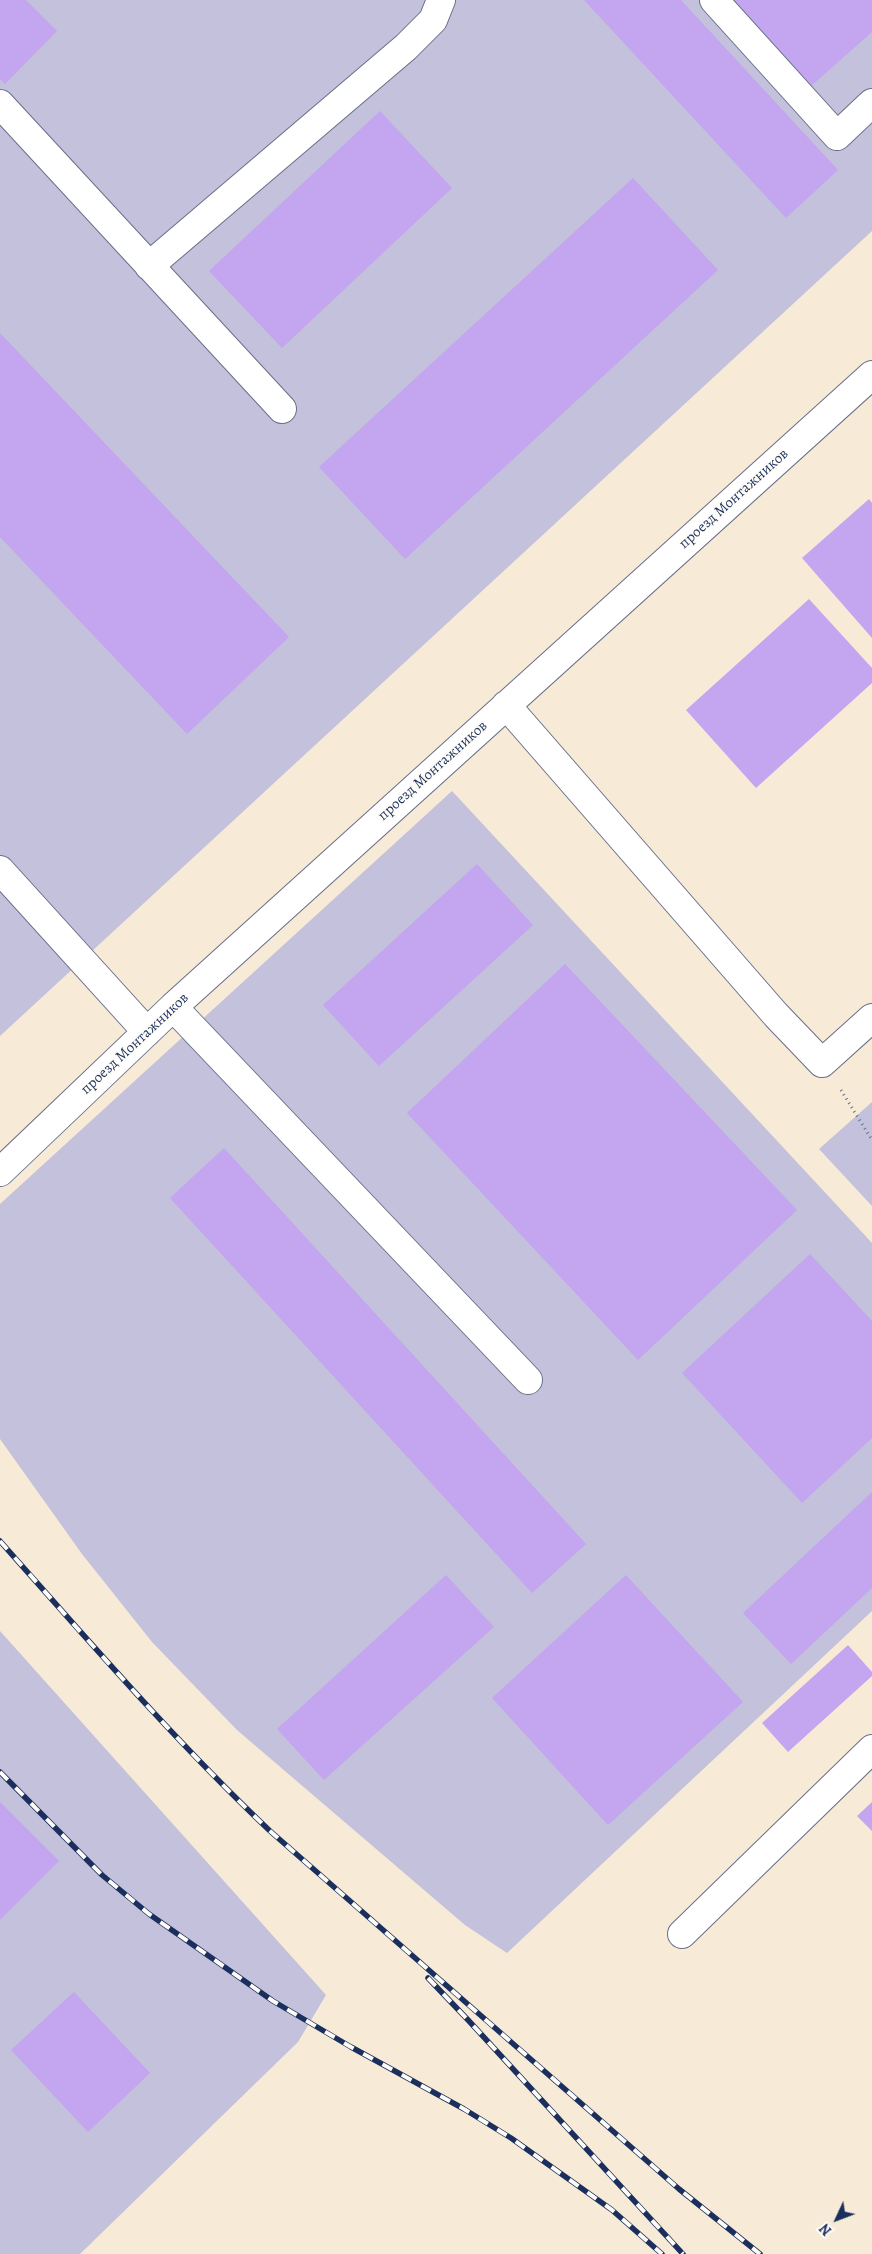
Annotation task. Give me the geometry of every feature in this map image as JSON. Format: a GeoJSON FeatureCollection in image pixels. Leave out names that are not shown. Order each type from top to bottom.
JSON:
{"type":"FeatureCollection","features":[{"type":"Feature","properties":{"kind":"street"},"geometry":{"type":"LineString","coordinates":[[149,266],[406,47],[433,20],[441,0]]}},
{"type":"Feature","properties":{"kind":"street"},"geometry":{"type":"LineString","coordinates":[[714,0],[837,136],[872,103]]}},
{"type":"Feature","properties":{"kind":"street"},"geometry":{"type":"LineString","coordinates":[[0,104],[282,409]]}},
{"type":"Feature","properties":{"kind":"street","name":"проезд Монтажников"},"geometry":{"type":"LineString","coordinates":[[0,1172],[173,1007],[872,375]]}},
{"type":"Feature","properties":{"kind":"street"},"geometry":{"type":"LineString","coordinates":[[506,705],[776,1015],[822,1063],[872,1018]]}},
{"type":"Feature","properties":{"kind":"street"},"geometry":{"type":"LineString","coordinates":[[0,870],[147,1032]]}},
{"type":"Feature","properties":{"kind":"street"},"geometry":{"type":"LineString","coordinates":[[173,1007],[528,1380]]}},
{"type":"Feature","properties":{"kind":"street"},"geometry":{"type":"LineString","coordinates":[[682,1934],[872,1749]]}},
{"type":"Feature","properties":{"kind":"path"},"geometry":{"type":"LineString","coordinates":[[822,1063],[872,1140]]}},
{"type":"Feature","properties":{"kind":"shaded area"},"geometry":{"type":"Polygon","coordinates":[[[0,0],[872,0],[872,231],[0,1036],[0,0]]]}},
{"type":"Feature","properties":{"kind":"shaded area"},"geometry":{"type":"Polygon","coordinates":[[[452,791],[872,1243],[872,1611],[507,1953],[465,1925],[237,1730],[152,1642],[82,1554],[0,1439],[0,1204],[452,791]]]}},
{"type":"Feature","properties":{"kind":"shaded area"},"geometry":{"type":"Polygon","coordinates":[[[872,1102],[872,1206],[819,1149],[872,1102]]]}},
{"type":"Feature","properties":{"kind":"shaded area"},"geometry":{"type":"Polygon","coordinates":[[[0,1631],[326,1995],[298,2042],[80,2254],[0,2254],[0,1631]]]}},
{"type":"Feature","properties":{"kind":"building"},"geometry":{"type":"Polygon","coordinates":[[[0,0],[26,0],[57,31],[5,84],[0,79],[0,0]]]}},
{"type":"Feature","properties":{"kind":"building"},"geometry":{"type":"Polygon","coordinates":[[[584,0],[681,0],[838,170],[786,218],[584,0]]]}},
{"type":"Feature","properties":{"kind":"building"},"geometry":{"type":"Polygon","coordinates":[[[734,0],[872,0],[872,32],[811,86],[734,0]]]}},
{"type":"Feature","properties":{"kind":"building"},"geometry":{"type":"Polygon","coordinates":[[[380,111],[452,188],[282,348],[209,271],[380,111]]]}},
{"type":"Feature","properties":{"kind":"building"},"geometry":{"type":"Polygon","coordinates":[[[633,178],[718,270],[405,559],[319,467],[633,178]]]}},
{"type":"Feature","properties":{"kind":"building"},"geometry":{"type":"Polygon","coordinates":[[[0,333],[289,637],[187,734],[0,537],[0,333]]]}},
{"type":"Feature","properties":{"kind":"building"},"geometry":{"type":"Polygon","coordinates":[[[869,499],[872,503],[872,638],[802,558],[869,499]]]}},
{"type":"Feature","properties":{"kind":"building"},"geometry":{"type":"Polygon","coordinates":[[[809,599],[872,668],[872,683],[756,788],[686,710],[809,599]]]}},
{"type":"Feature","properties":{"kind":"building"},"geometry":{"type":"Polygon","coordinates":[[[477,864],[533,925],[379,1066],[323,1005],[477,864]]]}},
{"type":"Feature","properties":{"kind":"building"},"geometry":{"type":"Polygon","coordinates":[[[565,964],[797,1210],[638,1360],[407,1113],[565,964]]]}},
{"type":"Feature","properties":{"kind":"building"},"geometry":{"type":"Polygon","coordinates":[[[224,1148],[586,1544],[532,1593],[170,1198],[224,1148]]]}},
{"type":"Feature","properties":{"kind":"building"},"geometry":{"type":"Polygon","coordinates":[[[810,1254],[872,1321],[872,1438],[802,1503],[682,1373],[810,1254]]]}},
{"type":"Feature","properties":{"kind":"building"},"geometry":{"type":"Polygon","coordinates":[[[872,1492],[872,1588],[791,1664],[743,1613],[872,1492]]]}},
{"type":"Feature","properties":{"kind":"building"},"geometry":{"type":"Polygon","coordinates":[[[446,1575],[494,1627],[324,1780],[277,1729],[446,1575]]]}},
{"type":"Feature","properties":{"kind":"building"},"geometry":{"type":"Polygon","coordinates":[[[626,1575],[743,1702],[608,1825],[492,1698],[626,1575]]]}},
{"type":"Feature","properties":{"kind":"building"},"geometry":{"type":"Polygon","coordinates":[[[848,1645],[872,1672],[872,1676],[788,1752],[762,1723],[848,1645]]]}},
{"type":"Feature","properties":{"kind":"building"},"geometry":{"type":"Polygon","coordinates":[[[0,1802],[59,1861],[0,1920],[0,1802]]]}},
{"type":"Feature","properties":{"kind":"building"},"geometry":{"type":"Polygon","coordinates":[[[872,1802],[872,1831],[857,1816],[872,1802]]]}},
{"type":"Feature","properties":{"kind":"building"},"geometry":{"type":"Polygon","coordinates":[[[74,1992],[150,2073],[88,2132],[11,2050],[74,1992]]]}},
{"type":"Feature","properties":{"kind":"railway"},"geometry":{"type":"LineString","coordinates":[[0,1541],[166,1725],[270,1831],[679,2189],[760,2254]]}},
{"type":"Feature","properties":{"kind":"railway"},"geometry":{"type":"LineString","coordinates":[[0,1772],[102,1875],[149,1914],[273,2001],[351,2047],[464,2109],[511,2138],[612,2210],[662,2254]]}},
{"type":"Feature","properties":{"kind":"railway"},"geometry":{"type":"LineString","coordinates":[[428,1978],[683,2254]]}}]}
